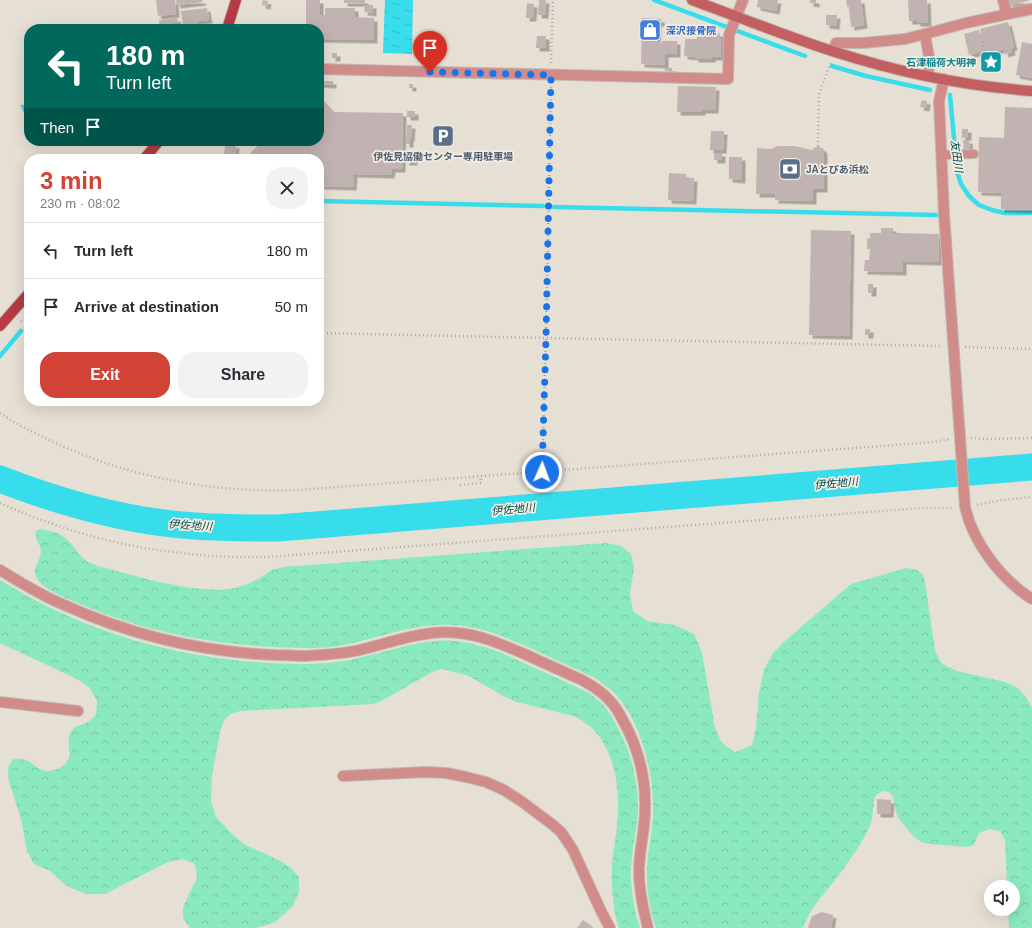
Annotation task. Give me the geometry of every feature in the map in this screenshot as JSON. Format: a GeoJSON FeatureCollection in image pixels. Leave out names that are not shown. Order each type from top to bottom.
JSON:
{"type":"FeatureCollection","features":[{"type":"Feature","properties":{"kind":"main road"},"geometry":{"type":"LineString","coordinates":[[229,24],[236,0]]}},
{"type":"Feature","properties":{"kind":"main road"},"geometry":{"type":"LineString","coordinates":[[148,154],[155,146]]}},
{"type":"Feature","properties":{"kind":"main road"},"geometry":{"type":"LineString","coordinates":[[0,326],[24,299]]}},
{"type":"Feature","properties":{"kind":"street"},"geometry":{"type":"LineString","coordinates":[[692,0],[733,25],[907,72],[982,86],[1032,91]]}},
{"type":"Feature","properties":{"kind":"street"},"geometry":{"type":"LineString","coordinates":[[324,69],[728,78],[733,25],[743,0]]}},
{"type":"Feature","properties":{"kind":"street"},"geometry":{"type":"LineString","coordinates":[[1003,0],[1007,14]]}},
{"type":"Feature","properties":{"kind":"street"},"geometry":{"type":"LineString","coordinates":[[833,51],[836,43],[884,42],[905,39],[966,23],[1032,9]]}},
{"type":"Feature","properties":{"kind":"street"},"geometry":{"type":"LineString","coordinates":[[925,34],[930,63],[927,76]]}},
{"type":"Feature","properties":{"kind":"street"},"geometry":{"type":"LineString","coordinates":[[944,79],[939,101],[945,155],[944,214],[965,506],[972,528],[980,544],[991,560],[1012,582],[1032,599]]}},
{"type":"Feature","properties":{"kind":"street"},"geometry":{"type":"LineString","coordinates":[[0,570],[60,604],[92,618],[146,636],[194,647],[228,652],[303,656],[332,655],[360,650],[414,636],[434,633],[454,633],[473,635],[492,641],[593,686],[603,694],[619,712],[631,737],[641,766],[644,781],[645,812],[639,869],[641,899],[648,928]]}},
{"type":"Feature","properties":{"kind":"street"},"geometry":{"type":"LineString","coordinates":[[0,702],[78,711]]}},
{"type":"Feature","properties":{"kind":"street"},"geometry":{"type":"LineString","coordinates":[[343,776],[426,772],[446,773],[486,782],[504,790],[521,801],[561,832],[573,850],[600,911],[610,928]]}},
{"type":"Feature","properties":{"kind":"lane"},"geometry":{"type":"LineString","coordinates":[[945,155],[974,154]]}},
{"type":"Feature","properties":{"kind":"path"},"geometry":{"type":"LineString","coordinates":[[542,472],[553,0]]}},
{"type":"Feature","properties":{"kind":"path"},"geometry":{"type":"LineString","coordinates":[[818,146],[819,94],[828,68]]}},
{"type":"Feature","properties":{"kind":"path"},"geometry":{"type":"LineString","coordinates":[[324,332],[1032,349]]}},
{"type":"Feature","properties":{"kind":"path"},"geometry":{"type":"LineString","coordinates":[[0,413],[50,440],[115,466],[152,476],[205,486],[252,490],[298,490],[960,440],[1032,438]]}},
{"type":"Feature","properties":{"kind":"path"},"geometry":{"type":"LineString","coordinates":[[460,485],[481,483],[480,476]]}},
{"type":"Feature","properties":{"kind":"path"},"geometry":{"type":"LineString","coordinates":[[0,503],[42,521],[69,530],[125,544],[181,554],[267,557],[921,508],[965,506],[1032,497]]}},
{"type":"Feature","properties":{"kind":"green space"},"geometry":{"type":"Polygon","coordinates":[[[41,529],[58,533],[69,541],[86,561],[98,566],[158,582],[190,588],[220,590],[248,584],[272,570],[283,567],[606,543],[621,546],[631,554],[634,568],[630,594],[633,611],[647,621],[674,625],[694,634],[702,653],[715,728],[722,743],[735,752],[752,745],[756,728],[759,692],[764,670],[773,653],[786,640],[851,584],[906,568],[917,570],[923,575],[925,582],[935,650],[941,663],[957,671],[1005,682],[1018,688],[1026,697],[1032,708],[1032,928],[1009,928],[1008,916],[1020,916],[1020,880],[1007,880],[1005,840],[1000,831],[989,829],[979,833],[974,845],[966,847],[921,842],[913,836],[899,819],[893,797],[889,792],[883,791],[876,795],[871,822],[861,843],[812,910],[803,928],[656,928],[650,906],[647,883],[653,811],[653,797],[649,766],[634,722],[616,694],[597,679],[508,639],[487,631],[465,626],[423,626],[332,647],[311,648],[224,643],[147,628],[98,611],[57,594],[42,585],[35,574],[36,566],[41,553],[40,546],[36,538],[36,531],[41,529]]]}},
{"type":"Feature","properties":{"kind":"green space"},"geometry":{"type":"Polygon","coordinates":[[[0,580],[42,604],[86,624],[147,644],[209,657],[240,661],[311,664],[348,660],[426,642],[462,642],[475,644],[499,652],[589,693],[603,705],[613,718],[624,739],[631,759],[637,789],[638,810],[631,883],[634,906],[640,928],[619,928],[615,914],[612,874],[618,817],[618,796],[614,769],[609,755],[595,732],[585,723],[573,716],[517,702],[505,697],[469,676],[443,669],[436,670],[374,704],[240,711],[231,714],[224,720],[221,728],[212,775],[211,802],[216,817],[244,844],[290,867],[299,877],[299,892],[293,906],[274,923],[255,928],[190,928],[183,918],[183,907],[197,878],[195,864],[183,859],[168,862],[105,894],[86,894],[67,886],[50,871],[34,864],[27,851],[21,819],[8,778],[8,768],[12,760],[18,759],[28,761],[45,771],[60,768],[69,757],[69,736],[71,732],[76,727],[87,722],[96,715],[97,701],[90,688],[79,680],[0,643],[0,580]]]}},
{"type":"Feature","properties":{"kind":"water"},"geometry":{"type":"Polygon","coordinates":[[[385,0],[413,0],[412,54],[383,53],[385,0]]]}},
{"type":"Feature","properties":{"kind":"water"},"geometry":{"type":"Polygon","coordinates":[[[20,105],[24,105],[24,113],[20,105]]]}},
{"type":"Feature","properties":{"kind":"building"},"geometry":{"type":"Polygon","coordinates":[[[156,0],[175,0],[176,14],[158,16],[156,0]]]}},
{"type":"Feature","properties":{"kind":"building"},"geometry":{"type":"Polygon","coordinates":[[[176,0],[202,0],[203,2],[177,5],[176,0]]]}},
{"type":"Feature","properties":{"kind":"building"},"geometry":{"type":"Polygon","coordinates":[[[263,0],[268,1],[267,6],[262,5],[263,0]]]}},
{"type":"Feature","properties":{"kind":"building"},"geometry":{"type":"Polygon","coordinates":[[[306,0],[320,0],[320,15],[325,15],[325,8],[355,8],[355,17],[374,18],[374,40],[324,39],[324,24],[306,24],[306,0]]]}},
{"type":"Feature","properties":{"kind":"building"},"geometry":{"type":"Polygon","coordinates":[[[344,0],[365,0],[365,3],[344,3],[344,0]]]}},
{"type":"Feature","properties":{"kind":"building"},"geometry":{"type":"Polygon","coordinates":[[[539,0],[546,0],[545,15],[538,15],[539,0]]]}},
{"type":"Feature","properties":{"kind":"building"},"geometry":{"type":"Polygon","coordinates":[[[758,0],[778,0],[776,11],[757,7],[758,0]]]}},
{"type":"Feature","properties":{"kind":"building"},"geometry":{"type":"Polygon","coordinates":[[[810,0],[816,0],[816,4],[810,3],[810,0]]]}},
{"type":"Feature","properties":{"kind":"building"},"geometry":{"type":"Polygon","coordinates":[[[846,0],[861,0],[864,25],[851,27],[849,7],[847,7],[846,0]]]}},
{"type":"Feature","properties":{"kind":"building"},"geometry":{"type":"Polygon","coordinates":[[[908,0],[927,0],[928,23],[909,21],[908,0]]]}},
{"type":"Feature","properties":{"kind":"building"},"geometry":{"type":"Polygon","coordinates":[[[1008,0],[1030,0],[1010,6],[1008,0]]]}},
{"type":"Feature","properties":{"kind":"building"},"geometry":{"type":"Polygon","coordinates":[[[527,3],[534,4],[533,18],[526,18],[527,3]]]}},
{"type":"Feature","properties":{"kind":"building"},"geometry":{"type":"Polygon","coordinates":[[[365,5],[373,5],[373,13],[364,12],[365,5]]]}},
{"type":"Feature","properties":{"kind":"building"},"geometry":{"type":"Polygon","coordinates":[[[207,8],[209,20],[197,21],[198,24],[183,24],[181,11],[207,8]]]}},
{"type":"Feature","properties":{"kind":"building"},"geometry":{"type":"Polygon","coordinates":[[[826,15],[837,15],[836,26],[826,25],[826,15]]]}},
{"type":"Feature","properties":{"kind":"building"},"geometry":{"type":"Polygon","coordinates":[[[177,18],[178,22],[174,24],[159,24],[159,20],[177,18]]]}},
{"type":"Feature","properties":{"kind":"building"},"geometry":{"type":"Polygon","coordinates":[[[642,18],[661,19],[661,23],[658,23],[657,42],[662,43],[662,41],[677,41],[677,54],[665,54],[665,65],[641,64],[642,18]]]}},
{"type":"Feature","properties":{"kind":"building"},"geometry":{"type":"Polygon","coordinates":[[[1008,22],[1014,47],[1011,48],[1012,52],[1005,54],[1004,49],[986,53],[980,29],[1008,22]]]}},
{"type":"Feature","properties":{"kind":"building"},"geometry":{"type":"Polygon","coordinates":[[[697,25],[720,34],[721,57],[712,57],[712,59],[695,59],[695,57],[684,56],[685,39],[697,39],[697,25]]]}},
{"type":"Feature","properties":{"kind":"building"},"geometry":{"type":"Polygon","coordinates":[[[979,30],[984,51],[969,55],[964,34],[979,30]]]}},
{"type":"Feature","properties":{"kind":"building"},"geometry":{"type":"Polygon","coordinates":[[[537,36],[546,36],[546,48],[536,48],[537,36]]]}},
{"type":"Feature","properties":{"kind":"building"},"geometry":{"type":"Polygon","coordinates":[[[1022,42],[1032,44],[1032,78],[1016,75],[1022,42]]]}},
{"type":"Feature","properties":{"kind":"building"},"geometry":{"type":"Polygon","coordinates":[[[332,53],[337,53],[337,58],[332,58],[332,53]]]}},
{"type":"Feature","properties":{"kind":"building"},"geometry":{"type":"Polygon","coordinates":[[[995,59],[995,65],[986,65],[986,60],[995,59]]]}},
{"type":"Feature","properties":{"kind":"building"},"geometry":{"type":"Polygon","coordinates":[[[665,68],[672,68],[672,72],[665,71],[665,68]]]}},
{"type":"Feature","properties":{"kind":"building"},"geometry":{"type":"Polygon","coordinates":[[[324,81],[333,81],[333,85],[324,84],[324,81]]]}},
{"type":"Feature","properties":{"kind":"building"},"geometry":{"type":"Polygon","coordinates":[[[409,84],[413,84],[413,88],[409,88],[409,84]]]}},
{"type":"Feature","properties":{"kind":"building"},"geometry":{"type":"Polygon","coordinates":[[[678,86],[716,87],[715,110],[702,110],[702,112],[677,112],[678,86]]]}},
{"type":"Feature","properties":{"kind":"building"},"geometry":{"type":"Polygon","coordinates":[[[922,100],[927,101],[926,108],[920,107],[922,100]]]}},
{"type":"Feature","properties":{"kind":"building"},"geometry":{"type":"Polygon","coordinates":[[[324,101],[334,112],[403,113],[402,169],[392,169],[391,175],[354,174],[353,187],[324,186],[324,154],[250,153],[258,146],[324,146],[324,101]]]}},
{"type":"Feature","properties":{"kind":"building"},"geometry":{"type":"Polygon","coordinates":[[[1005,107],[1032,108],[1032,210],[1001,209],[1001,193],[978,192],[979,137],[1004,138],[1005,107]]]}},
{"type":"Feature","properties":{"kind":"building"},"geometry":{"type":"Polygon","coordinates":[[[407,111],[415,111],[415,117],[407,117],[407,111]]]}},
{"type":"Feature","properties":{"kind":"building"},"geometry":{"type":"Polygon","coordinates":[[[407,125],[412,125],[410,144],[406,144],[407,125]]]}},
{"type":"Feature","properties":{"kind":"building"},"geometry":{"type":"Polygon","coordinates":[[[962,129],[968,129],[968,137],[962,138],[962,129]]]}},
{"type":"Feature","properties":{"kind":"building"},"geometry":{"type":"Polygon","coordinates":[[[711,131],[724,131],[723,150],[710,150],[711,131]]]}},
{"type":"Feature","properties":{"kind":"building"},"geometry":{"type":"Polygon","coordinates":[[[963,140],[969,140],[970,152],[964,152],[963,140]]]}},
{"type":"Feature","properties":{"kind":"building"},"geometry":{"type":"Polygon","coordinates":[[[225,146],[236,146],[235,154],[224,154],[225,146]]]}},
{"type":"Feature","properties":{"kind":"building","name":"JAとぴあ浜松"},"geometry":{"type":"Polygon","coordinates":[[[778,146],[794,146],[812,150],[818,146],[824,150],[824,189],[813,189],[813,201],[775,200],[775,194],[756,194],[757,148],[771,149],[778,146]]]}},
{"type":"Feature","properties":{"kind":"building"},"geometry":{"type":"Polygon","coordinates":[[[714,153],[722,153],[722,160],[714,160],[714,153]]]}},
{"type":"Feature","properties":{"kind":"building"},"geometry":{"type":"Polygon","coordinates":[[[406,155],[414,156],[414,162],[406,162],[406,155]]]}},
{"type":"Feature","properties":{"kind":"building"},"geometry":{"type":"Polygon","coordinates":[[[729,157],[742,157],[742,180],[729,179],[729,157]]]}},
{"type":"Feature","properties":{"kind":"building"},"geometry":{"type":"Polygon","coordinates":[[[669,173],[686,174],[686,178],[694,178],[693,201],[668,200],[669,173]]]}},
{"type":"Feature","properties":{"kind":"building"},"geometry":{"type":"Polygon","coordinates":[[[881,228],[893,228],[893,233],[939,234],[938,262],[903,261],[903,272],[864,271],[865,260],[869,260],[870,249],[867,249],[867,238],[870,239],[870,233],[881,233],[881,228]]]}},
{"type":"Feature","properties":{"kind":"building"},"geometry":{"type":"Polygon","coordinates":[[[811,230],[851,231],[849,336],[809,335],[811,230]]]}},
{"type":"Feature","properties":{"kind":"building"},"geometry":{"type":"Polygon","coordinates":[[[868,284],[873,284],[873,293],[868,293],[868,284]]]}},
{"type":"Feature","properties":{"kind":"building"},"geometry":{"type":"Polygon","coordinates":[[[865,329],[870,329],[870,335],[865,335],[865,329]]]}},
{"type":"Feature","properties":{"kind":"building"},"geometry":{"type":"Polygon","coordinates":[[[877,799],[891,800],[890,814],[877,814],[877,799]]]}},
{"type":"Feature","properties":{"kind":"building"},"geometry":{"type":"Polygon","coordinates":[[[822,912],[833,915],[831,928],[808,928],[812,916],[822,912]]]}},
{"type":"Feature","properties":{"kind":"building"},"geometry":{"type":"Polygon","coordinates":[[[583,920],[593,927],[577,928],[583,920]]]}},
{"type":"Feature","properties":{"kind":"waterway","name":"友田川"},"geometry":{"type":"LineString","coordinates":[[654,0],[805,56]]}},
{"type":"Feature","properties":{"kind":"waterway","name":"友田川"},"geometry":{"type":"LineString","coordinates":[[832,66],[866,76],[930,90]]}},
{"type":"Feature","properties":{"kind":"waterway","name":"友田川"},"geometry":{"type":"LineString","coordinates":[[950,95],[957,171],[961,184],[969,196],[979,205],[992,210],[1005,213],[1032,213]]}},
{"type":"Feature","properties":{"kind":"waterway"},"geometry":{"type":"LineString","coordinates":[[324,201],[543,206]]}},
{"type":"Feature","properties":{"kind":"waterway"},"geometry":{"type":"LineString","coordinates":[[554,207],[936,215]]}},
{"type":"Feature","properties":{"kind":"waterway"},"geometry":{"type":"LineString","coordinates":[[0,356],[21,331]]}},
{"type":"Feature","properties":{"kind":"waterway","name":"伊佐地川"},"geometry":{"type":"LineString","coordinates":[[0,479],[47,496],[120,516],[170,524],[205,527],[278,528],[1032,467]]}},
{"type":"Feature","properties":{"kind":"place","name":"深沢接骨院"},"geometry":{"type":"Point","coordinates":[650,30]}},
{"type":"Feature","properties":{"kind":"place","name":"石津稲荷大明神"},"geometry":{"type":"Point","coordinates":[991,62]}},
{"type":"Feature","properties":{"kind":"place","name":"伊佐見協働センター専用駐車場"},"geometry":{"type":"Point","coordinates":[443,136]}},
{"type":"Feature","properties":{"kind":"place","name":"JAとぴあ浜松"},"geometry":{"type":"Point","coordinates":[790,169]}},
{"type":"Feature","properties":{"kind":"route"},"geometry":{"type":"LineString","coordinates":[[430,72],[551,75],[542,472]]}}]}
